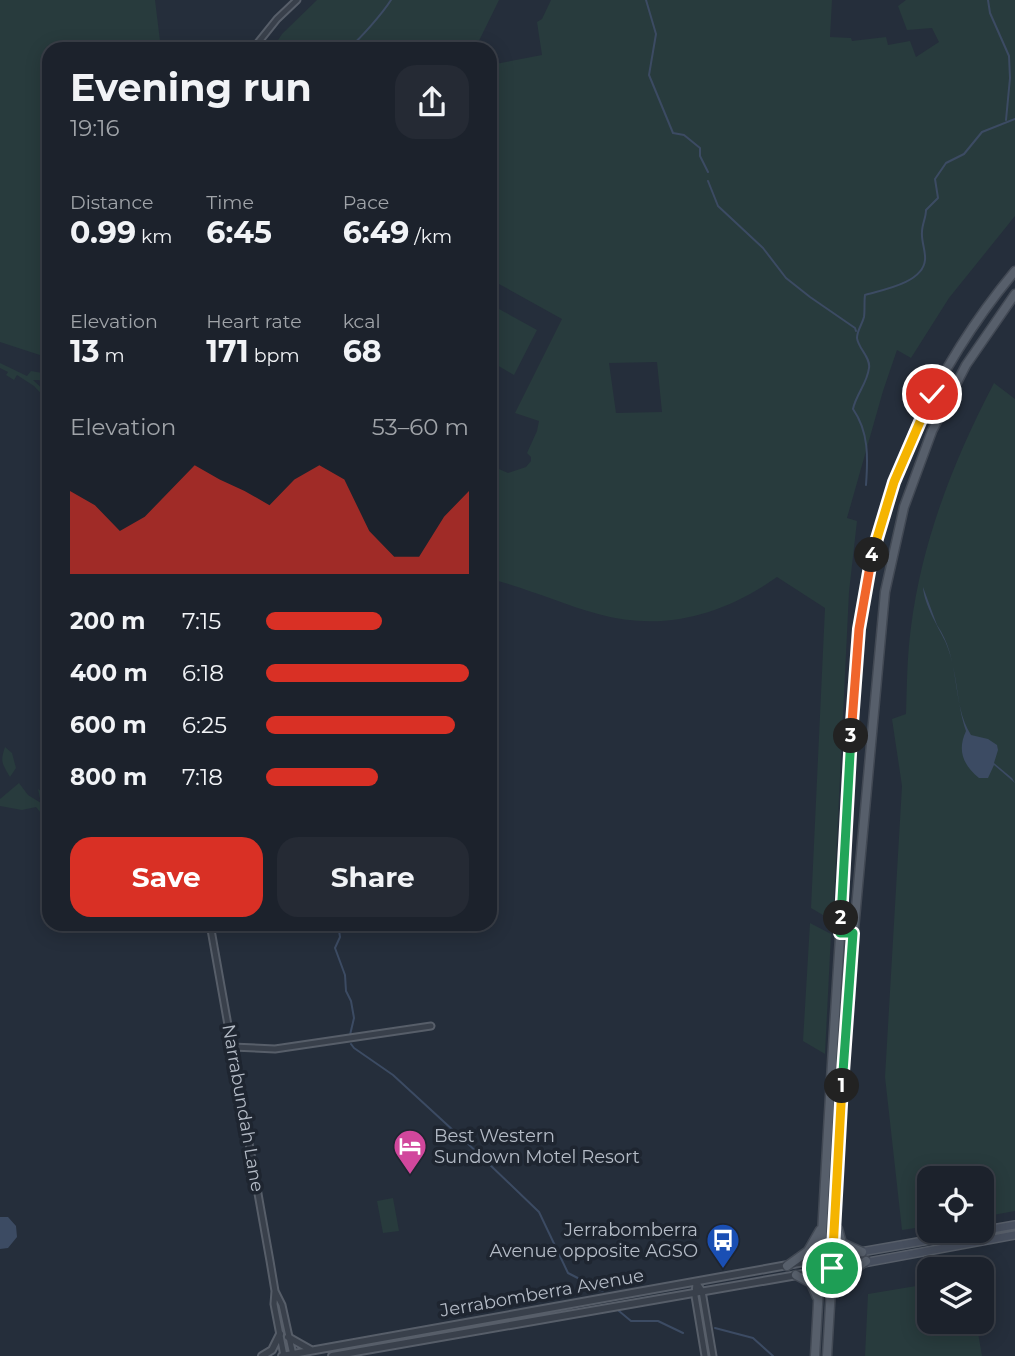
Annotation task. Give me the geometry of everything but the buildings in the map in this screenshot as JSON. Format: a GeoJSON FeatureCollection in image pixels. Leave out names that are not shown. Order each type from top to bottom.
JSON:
{"type":"FeatureCollection","features":[{"type":"Feature","properties":{"kind":"main road"},"geometry":{"type":"LineString","coordinates":[[815,1356],[857,651],[862,607],[873,552],[894,482],[932,394],[973,326],[1015,271]]}},
{"type":"Feature","properties":{"kind":"main road"},"geometry":{"type":"LineString","coordinates":[[827,1356],[853,933],[887,582],[898,532],[922,454],[944,407],[985,335],[1015,294]]}},
{"type":"Feature","properties":{"kind":"main road"},"geometry":{"type":"LineString","coordinates":[[840,933],[853,933]]}},
{"type":"Feature","properties":{"kind":"main road"},"geometry":{"type":"LineString","coordinates":[[836,1191],[839,1238],[848,1247],[862,1251]]}},
{"type":"Feature","properties":{"kind":"main road"},"geometry":{"type":"LineString","coordinates":[[788,1266],[808,1251],[817,1238],[823,1219]]}},
{"type":"Feature","properties":{"kind":"main road"},"geometry":{"type":"LineString","coordinates":[[996,1228],[1010,1235],[1015,1226]]}},
{"type":"Feature","properties":{"kind":"main road","name":"Jerrabomberra Avenue"},"geometry":{"type":"LineString","coordinates":[[821,1259],[1015,1226]]}},
{"type":"Feature","properties":{"kind":"main road","name":"Jerrabomberra Avenue"},"geometry":{"type":"LineString","coordinates":[[820,1271],[1010,1235]]}},
{"type":"Feature","properties":{"kind":"main road"},"geometry":{"type":"LineString","coordinates":[[831,1292],[838,1281],[866,1261]]}},
{"type":"Feature","properties":{"kind":"main road"},"geometry":{"type":"LineString","coordinates":[[796,1275],[811,1283],[818,1300]]}},
{"type":"Feature","properties":{"kind":"street"},"geometry":{"type":"LineString","coordinates":[[259,42],[296,0]]}},
{"type":"Feature","properties":{"kind":"street","name":"Narrabundah Lane"},"geometry":{"type":"LineString","coordinates":[[211,931],[275,1291],[274,1304],[283,1356]]}},
{"type":"Feature","properties":{"kind":"street"},"geometry":{"type":"LineString","coordinates":[[232,1047],[275,1049],[431,1026]]}},
{"type":"Feature","properties":{"kind":"street","name":"Jerrabomberra Avenue"},"geometry":{"type":"LineString","coordinates":[[283,1356],[821,1259]]}},
{"type":"Feature","properties":{"kind":"street","name":"Jerrabomberra Avenue"},"geometry":{"type":"LineString","coordinates":[[332,1356],[820,1271]]}},
{"type":"Feature","properties":{"kind":"street"},"geometry":{"type":"LineString","coordinates":[[696,1282],[713,1356]]}},
{"type":"Feature","properties":{"kind":"street"},"geometry":{"type":"LineString","coordinates":[[679,1285],[681,1295]]}},
{"type":"Feature","properties":{"kind":"street","name":"Narrabundah Lane"},"geometry":{"type":"LineString","coordinates":[[275,1291],[282,1305],[293,1355]]}},
{"type":"Feature","properties":{"kind":"street"},"geometry":{"type":"LineString","coordinates":[[699,1292],[705,1356]]}},
{"type":"Feature","properties":{"kind":"street"},"geometry":{"type":"LineString","coordinates":[[262,1356],[272,1350],[280,1334]]}},
{"type":"Feature","properties":{"kind":"street"},"geometry":{"type":"LineString","coordinates":[[288,1337],[311,1350]]}},
{"type":"Feature","properties":{"kind":"shaded area"},"geometry":{"type":"Polygon","coordinates":[[[0,0],[155,0],[160,42],[42,42],[42,356],[0,342],[0,0]]]}},
{"type":"Feature","properties":{"kind":"shaded area"},"geometry":{"type":"Polygon","coordinates":[[[317,0],[499,0],[478,42],[277,42],[317,0]]]}},
{"type":"Feature","properties":{"kind":"shaded area"},"geometry":{"type":"Polygon","coordinates":[[[551,0],[832,0],[830,37],[851,38],[852,41],[886,37],[888,45],[910,41],[916,57],[939,42],[932,28],[907,30],[898,6],[906,0],[1015,0],[1015,216],[949,298],[911,358],[897,350],[847,518],[857,521],[849,592],[833,921],[811,908],[825,608],[777,577],[714,610],[669,620],[646,621],[598,614],[497,581],[497,468],[508,473],[526,467],[531,461],[527,453],[539,421],[515,413],[562,319],[497,283],[497,64],[542,55],[537,22],[542,19],[551,0]],[[657,362],[609,363],[616,413],[662,412],[657,362]]]}},
{"type":"Feature","properties":{"kind":"shaded area"},"geometry":{"type":"Polygon","coordinates":[[[497,308],[537,330],[514,375],[497,365],[497,308]]]}},
{"type":"Feature","properties":{"kind":"shaded area"},"geometry":{"type":"Polygon","coordinates":[[[0,363],[27,376],[31,371],[42,373],[42,382],[33,380],[42,388],[42,395],[17,375],[14,380],[6,375],[8,372],[0,368],[0,363]]]}},
{"type":"Feature","properties":{"kind":"shaded area"},"geometry":{"type":"Polygon","coordinates":[[[994,383],[1015,399],[1015,1211],[994,1215],[994,1166],[917,1166],[917,1228],[902,1230],[885,1077],[902,786],[892,719],[906,714],[911,627],[923,563],[942,501],[966,441],[994,383]]]}},
{"type":"Feature","properties":{"kind":"shaded area"},"geometry":{"type":"Polygon","coordinates":[[[5,747],[12,753],[16,768],[10,777],[3,762],[5,747]]]}},
{"type":"Feature","properties":{"kind":"shaded area"},"geometry":{"type":"Polygon","coordinates":[[[19,783],[28,795],[41,803],[38,789],[42,792],[42,814],[36,807],[22,810],[0,806],[0,799],[19,783]]]}},
{"type":"Feature","properties":{"kind":"shaded area"},"geometry":{"type":"Polygon","coordinates":[[[810,923],[831,934],[825,1054],[803,1041],[810,923]]]}},
{"type":"Feature","properties":{"kind":"shaded area"},"geometry":{"type":"Polygon","coordinates":[[[393,1198],[399,1231],[383,1233],[377,1201],[393,1198]]]}},
{"type":"Feature","properties":{"kind":"shaded area"},"geometry":{"type":"Polygon","coordinates":[[[917,1286],[917,1334],[978,1334],[982,1356],[865,1356],[868,1294],[917,1286]]]}},
{"type":"Feature","properties":{"kind":"water"},"geometry":{"type":"Polygon","coordinates":[[[923,587],[937,625],[924,594],[923,587]]]}},
{"type":"Feature","properties":{"kind":"water"},"geometry":{"type":"Polygon","coordinates":[[[937,625],[945,638],[952,662],[945,641],[937,625]]]}},
{"type":"Feature","properties":{"kind":"water"},"geometry":{"type":"Polygon","coordinates":[[[959,702],[971,735],[988,739],[997,745],[994,763],[1015,783],[994,765],[988,778],[979,778],[969,768],[962,751],[966,731],[959,702]]]}},
{"type":"Feature","properties":{"kind":"water"},"geometry":{"type":"Polygon","coordinates":[[[0,1217],[8,1217],[16,1226],[17,1237],[8,1248],[0,1249],[0,1217]]]}},
{"type":"Feature","properties":{"kind":"waterway"},"geometry":{"type":"LineString","coordinates":[[356,42],[391,0]]}},
{"type":"Feature","properties":{"kind":"waterway"},"geometry":{"type":"LineString","coordinates":[[646,0],[656,34],[649,75],[673,133],[684,135],[700,148],[700,156],[708,172]]}},
{"type":"Feature","properties":{"kind":"waterway"},"geometry":{"type":"LineString","coordinates":[[988,0],[990,13],[1009,56],[1006,120]]}},
{"type":"Feature","properties":{"kind":"waterway"},"geometry":{"type":"LineString","coordinates":[[866,485],[865,436],[853,409],[869,368],[857,338],[864,317],[865,295],[910,280],[923,268],[925,253],[922,229],[926,210],[938,198],[935,179],[946,163],[964,154],[982,132],[1015,119]]}},
{"type":"Feature","properties":{"kind":"waterway"},"geometry":{"type":"LineString","coordinates":[[708,181],[718,206],[763,248],[786,278],[856,331]]}},
{"type":"Feature","properties":{"kind":"waterway"},"geometry":{"type":"LineString","coordinates":[[339,931],[340,937],[335,948],[345,975],[346,991],[354,1018],[350,1035]]}},
{"type":"Feature","properties":{"kind":"waterway"},"geometry":{"type":"LineString","coordinates":[[351,1044],[393,1075],[455,1132]]}},
{"type":"Feature","properties":{"kind":"waterway"},"geometry":{"type":"LineString","coordinates":[[462,1138],[539,1212],[568,1273],[603,1291]]}},
{"type":"Feature","properties":{"kind":"waterway"},"geometry":{"type":"LineString","coordinates":[[619,1311],[631,1321],[658,1321],[683,1333]]}},
{"type":"Feature","properties":{"kind":"waterway"},"geometry":{"type":"LineString","coordinates":[[715,1328],[753,1338],[773,1356]]}},
{"type":"Feature","properties":{"kind":"place","name":"Best Western Sundown Motel Resort"},"geometry":{"type":"Point","coordinates":[410,1176]}},
{"type":"Feature","properties":{"kind":"place","name":"Jerrabomberra Avenue opposite AGSO"},"geometry":{"type":"Point","coordinates":[723,1270]}},
{"type":"Feature","properties":{"kind":"route"},"geometry":{"type":"LineString","coordinates":[[832,1268],[853,933],[840,933],[859,629],[869,572],[887,504],[915,430],[932,394]]}}]}
